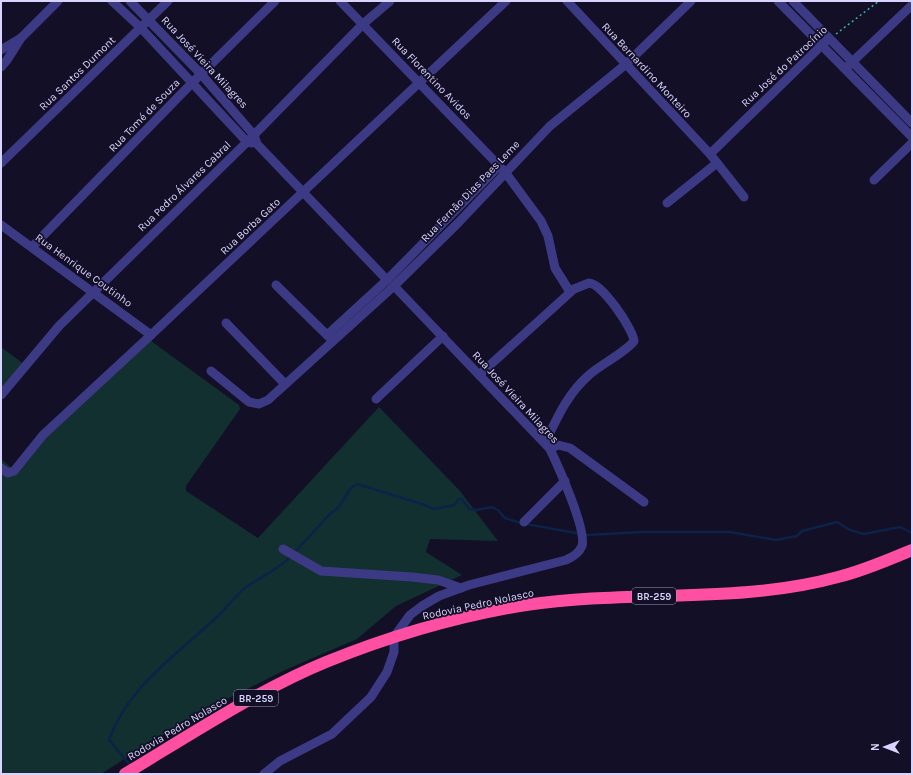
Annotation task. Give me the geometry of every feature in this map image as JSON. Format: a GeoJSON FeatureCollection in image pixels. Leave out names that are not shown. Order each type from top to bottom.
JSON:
{"type":"FeatureCollection","features":[{"type":"Feature","properties":{"kind":"highway","name":"Rodovia Pedro Nolasco"},"geometry":{"type":"LineString","coordinates":[[125,774],[267,691],[324,663],[394,637],[482,614],[556,601],[739,592],[797,585],[837,578],[876,565],[912,550]]}},
{"type":"Feature","properties":{"kind":"street"},"geometry":{"type":"LineString","coordinates":[[1,50],[21,38],[58,1]]}},
{"type":"Feature","properties":{"kind":"street"},"geometry":{"type":"LineString","coordinates":[[112,1],[141,28],[247,142]]}},
{"type":"Feature","properties":{"kind":"street","name":"Rua José Vieira Milagres"},"geometry":{"type":"LineString","coordinates":[[130,1],[201,74],[256,139],[304,192],[547,446],[565,481],[582,540],[578,552],[566,560],[461,588],[438,596],[410,615],[394,637]]}},
{"type":"Feature","properties":{"kind":"street","name":"Rua Santos Dumont"},"geometry":{"type":"LineString","coordinates":[[1,163],[168,1]]}},
{"type":"Feature","properties":{"kind":"street","name":"Rua Tomé de Souza"},"geometry":{"type":"LineString","coordinates":[[32,247],[192,83],[275,1]]}},
{"type":"Feature","properties":{"kind":"street","name":"Rua Florentino Avidos"},"geometry":{"type":"LineString","coordinates":[[340,1],[420,82],[502,169],[541,221],[548,236],[555,268],[570,292]]}},
{"type":"Feature","properties":{"kind":"street","name":"Rua Pedro Álvares Cabral"},"geometry":{"type":"LineString","coordinates":[[1,395],[59,326],[93,291],[247,142],[256,139],[363,24],[390,1]]}},
{"type":"Feature","properties":{"kind":"street","name":"Rua Borba Gato"},"geometry":{"type":"LineString","coordinates":[[1,468],[8,473],[14,472],[43,435],[152,335],[506,1]]}},
{"type":"Feature","properties":{"kind":"street","name":"Rua Bernardino Monteiro"},"geometry":{"type":"LineString","coordinates":[[567,1],[625,65],[710,154],[744,197]]}},
{"type":"Feature","properties":{"kind":"street","name":"Rua Fernão Dias Paes Leme"},"geometry":{"type":"LineString","coordinates":[[211,371],[249,402],[259,404],[268,400],[329,338],[458,223],[502,169],[550,126],[625,65],[691,1]]}},
{"type":"Feature","properties":{"kind":"street"},"geometry":{"type":"LineString","coordinates":[[778,1],[912,137]]}},
{"type":"Feature","properties":{"kind":"street"},"geometry":{"type":"LineString","coordinates":[[794,1],[912,123]]}},
{"type":"Feature","properties":{"kind":"street"},"geometry":{"type":"LineString","coordinates":[[845,70],[912,6]]}},
{"type":"Feature","properties":{"kind":"street"},"geometry":{"type":"LineString","coordinates":[[1,67],[14,51],[21,38]]}},
{"type":"Feature","properties":{"kind":"street","name":"Rua José do Patrocínio"},"geometry":{"type":"LineString","coordinates":[[710,154],[821,45],[830,38]]}},
{"type":"Feature","properties":{"kind":"street"},"geometry":{"type":"LineString","coordinates":[[874,180],[912,144]]}},
{"type":"Feature","properties":{"kind":"street"},"geometry":{"type":"LineString","coordinates":[[667,203],[717,164]]}},
{"type":"Feature","properties":{"kind":"street","name":"Rua Henrique Coutinho"},"geometry":{"type":"LineString","coordinates":[[1,225],[152,335]]}},
{"type":"Feature","properties":{"kind":"street"},"geometry":{"type":"LineString","coordinates":[[479,375],[570,292],[589,283],[600,287],[618,312],[634,340],[630,345],[592,372],[575,389],[566,400],[547,446],[558,445],[570,448],[644,502]]}},
{"type":"Feature","properties":{"kind":"street"},"geometry":{"type":"LineString","coordinates":[[276,285],[329,338]]}},
{"type":"Feature","properties":{"kind":"street"},"geometry":{"type":"LineString","coordinates":[[226,323],[285,384]]}},
{"type":"Feature","properties":{"kind":"street"},"geometry":{"type":"LineString","coordinates":[[376,399],[443,336]]}},
{"type":"Feature","properties":{"kind":"street"},"geometry":{"type":"LineString","coordinates":[[524,522],[565,481]]}},
{"type":"Feature","properties":{"kind":"street"},"geometry":{"type":"LineString","coordinates":[[283,549],[321,572],[412,576],[449,582],[461,588]]}},
{"type":"Feature","properties":{"kind":"street"},"geometry":{"type":"LineString","coordinates":[[264,774],[280,761],[332,734],[371,697],[387,672],[394,652],[394,637]]}},
{"type":"Feature","properties":{"kind":"path","name":"Rua José do Patrocínio"},"geometry":{"type":"LineString","coordinates":[[830,38],[879,1]]}},
{"type":"Feature","properties":{"kind":"green space"},"geometry":{"type":"Polygon","coordinates":[[[147,338],[239,405],[240,409],[186,486],[186,491],[258,538],[379,407],[460,491],[498,541],[430,539],[426,552],[462,575],[396,606],[357,639],[285,670],[217,704],[151,742],[101,774],[1,774],[1,459],[13,469],[147,338]]]}},
{"type":"Feature","properties":{"kind":"green space"},"geometry":{"type":"Polygon","coordinates":[[[1,347],[25,365],[1,397],[1,347]]]}},
{"type":"Feature","properties":{"kind":"waterway"},"geometry":{"type":"LineString","coordinates":[[295,552],[330,514],[338,508],[351,488],[357,484],[434,509],[454,505],[459,499],[462,499],[469,509],[477,510],[492,507],[498,510],[505,518],[521,523]]}},
{"type":"Feature","properties":{"kind":"waterway"},"geometry":{"type":"LineString","coordinates":[[526,524],[587,535],[643,532],[730,532],[776,540],[797,536],[802,531],[837,522],[850,530],[864,534],[900,527],[912,533]]}},
{"type":"Feature","properties":{"kind":"waterway"},"geometry":{"type":"LineString","coordinates":[[131,766],[109,740],[118,720],[129,702],[157,670],[221,613],[241,591],[276,568],[291,556]]}}]}
